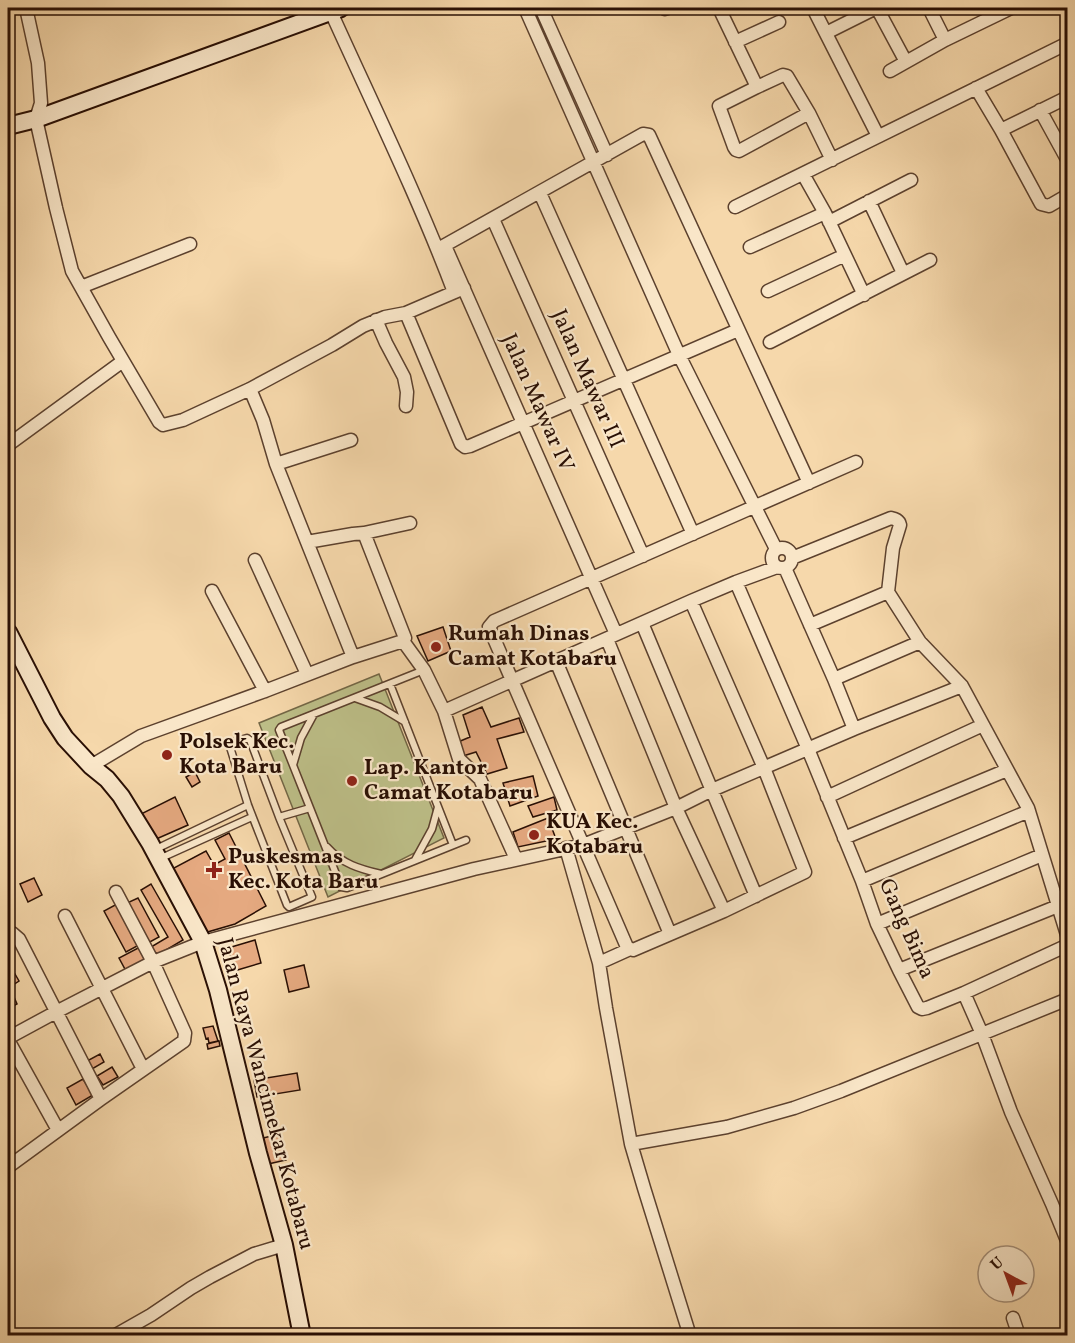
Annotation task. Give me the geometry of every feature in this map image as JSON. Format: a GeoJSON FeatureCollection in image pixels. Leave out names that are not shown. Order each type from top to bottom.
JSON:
{"type":"FeatureCollection","features":[{"type":"Feature","properties":{"kind":"street"},"geometry":{"type":"LineString","coordinates":[[26,8],[38,63],[41,103],[36,118],[72,271],[159,422],[163,425],[183,420],[250,389],[376,320],[406,313],[459,290]]}},
{"type":"Feature","properties":{"kind":"street"},"geometry":{"type":"LineString","coordinates":[[525,8],[679,355],[776,549]]}},
{"type":"Feature","properties":{"kind":"street"},"geometry":{"type":"LineString","coordinates":[[542,8],[607,155]]}},
{"type":"Feature","properties":{"kind":"street"},"geometry":{"type":"LineString","coordinates":[[719,8],[757,87]]}},
{"type":"Feature","properties":{"kind":"street"},"geometry":{"type":"LineString","coordinates":[[813,8],[878,136]]}},
{"type":"Feature","properties":{"kind":"street"},"geometry":{"type":"LineString","coordinates":[[826,33],[875,8],[906,62]]}},
{"type":"Feature","properties":{"kind":"street"},"geometry":{"type":"LineString","coordinates":[[929,8],[945,40]]}},
{"type":"Feature","properties":{"kind":"street"},"geometry":{"type":"LineString","coordinates":[[890,71],[945,40],[986,13],[1011,8]]}},
{"type":"Feature","properties":{"kind":"street"},"geometry":{"type":"LineString","coordinates":[[8,126],[336,10]]}},
{"type":"Feature","properties":{"kind":"street","name":"Jalan Mawar IV"},"geometry":{"type":"LineString","coordinates":[[336,10],[459,290],[523,422],[591,578],[676,808],[724,911]]}},
{"type":"Feature","properties":{"kind":"street"},"geometry":{"type":"LineString","coordinates":[[735,42],[778,22]]}},
{"type":"Feature","properties":{"kind":"street"},"geometry":{"type":"LineString","coordinates":[[735,207],[1068,43]]}},
{"type":"Feature","properties":{"kind":"street"},"geometry":{"type":"LineString","coordinates":[[809,113],[739,151],[736,150],[719,106],[783,75],[787,76],[809,113],[832,160]]}},
{"type":"Feature","properties":{"kind":"street"},"geometry":{"type":"LineString","coordinates":[[976,88],[1041,204],[1049,206],[1068,195]]}},
{"type":"Feature","properties":{"kind":"street"},"geometry":{"type":"LineString","coordinates":[[1001,130],[1068,97]]}},
{"type":"Feature","properties":{"kind":"street"},"geometry":{"type":"LineString","coordinates":[[1040,110],[1068,161]]}},
{"type":"Feature","properties":{"kind":"street"},"geometry":{"type":"LineString","coordinates":[[441,247],[643,134],[649,135],[809,483]]}},
{"type":"Feature","properties":{"kind":"street"},"geometry":{"type":"LineString","coordinates":[[803,174],[864,295]]}},
{"type":"Feature","properties":{"kind":"street"},"geometry":{"type":"LineString","coordinates":[[750,247],[869,201],[911,180]]}},
{"type":"Feature","properties":{"kind":"street"},"geometry":{"type":"LineString","coordinates":[[540,193],[693,534]]}},
{"type":"Feature","properties":{"kind":"street"},"geometry":{"type":"LineString","coordinates":[[869,201],[903,273]]}},
{"type":"Feature","properties":{"kind":"street","name":"Jalan Mawar III"},"geometry":{"type":"LineString","coordinates":[[493,219],[643,556]]}},
{"type":"Feature","properties":{"kind":"street"},"geometry":{"type":"LineString","coordinates":[[81,287],[190,244]]}},
{"type":"Feature","properties":{"kind":"street"},"geometry":{"type":"LineString","coordinates":[[768,291],[845,255]]}},
{"type":"Feature","properties":{"kind":"street"},"geometry":{"type":"LineString","coordinates":[[770,342],[930,260]]}},
{"type":"Feature","properties":{"kind":"street"},"geometry":{"type":"LineString","coordinates":[[406,313],[461,444],[465,447],[738,330]]}},
{"type":"Feature","properties":{"kind":"street"},"geometry":{"type":"LineString","coordinates":[[376,320],[389,351],[404,377],[407,392],[406,406]]}},
{"type":"Feature","properties":{"kind":"street"},"geometry":{"type":"LineString","coordinates":[[8,445],[123,361]]}},
{"type":"Feature","properties":{"kind":"street"},"geometry":{"type":"LineString","coordinates":[[250,389],[263,420],[276,464],[352,657]]}},
{"type":"Feature","properties":{"kind":"street"},"geometry":{"type":"LineString","coordinates":[[276,464],[351,440]]}},
{"type":"Feature","properties":{"kind":"street"},"geometry":{"type":"LineString","coordinates":[[630,949],[627,947],[489,627],[490,624],[856,462]]}},
{"type":"Feature","properties":{"kind":"street"},"geometry":{"type":"LineString","coordinates":[[444,711],[691,601],[785,564],[891,518],[900,525],[893,548],[888,592],[920,642],[962,686],[1029,811],[1068,938]]}},
{"type":"Feature","properties":{"kind":"street"},"geometry":{"type":"LineString","coordinates":[[307,542],[410,523]]}},
{"type":"Feature","properties":{"kind":"street"},"geometry":{"type":"LineString","coordinates":[[364,533],[405,638],[403,641],[424,670],[444,711],[459,759],[480,779],[516,859]]}},
{"type":"Feature","properties":{"kind":"street"},"geometry":{"type":"LineString","coordinates":[[785,564],[772,562],[772,555],[776,549],[783,547],[790,550],[785,564],[854,729]]}},
{"type":"Feature","properties":{"kind":"street"},"geometry":{"type":"LineString","coordinates":[[255,560],[307,674]]}},
{"type":"Feature","properties":{"kind":"street","name":"Gang Bima"},"geometry":{"type":"LineString","coordinates":[[736,582],[808,749],[862,881],[877,924],[918,1007],[927,1008],[964,993],[1068,945]]}},
{"type":"Feature","properties":{"kind":"street"},"geometry":{"type":"LineString","coordinates":[[212,591],[265,691]]}},
{"type":"Feature","properties":{"kind":"street"},"geometry":{"type":"LineString","coordinates":[[810,625],[888,592]]}},
{"type":"Feature","properties":{"kind":"street"},"geometry":{"type":"LineString","coordinates":[[599,963],[724,911],[805,872],[764,768],[691,601]]}},
{"type":"Feature","properties":{"kind":"street"},"geometry":{"type":"LineString","coordinates":[[642,623],[756,896]]}},
{"type":"Feature","properties":{"kind":"street","name":"Jalan Raya Wancimekar Kotabaru"},"geometry":{"type":"LineString","coordinates":[[8,632],[52,718],[65,738],[121,796],[203,942],[218,990],[258,1153],[284,1245],[302,1335]]}},
{"type":"Feature","properties":{"kind":"street"},"geometry":{"type":"LineString","coordinates":[[92,766],[141,736],[352,657],[403,641]]}},
{"type":"Feature","properties":{"kind":"street"},"geometry":{"type":"LineString","coordinates":[[834,679],[920,642]]}},
{"type":"Feature","properties":{"kind":"street"},"geometry":{"type":"LineString","coordinates":[[556,661],[670,934]]}},
{"type":"Feature","properties":{"kind":"street"},"geometry":{"type":"LineString","coordinates":[[58,1130],[8,1039],[153,962],[203,942],[474,869],[584,845],[676,808],[712,790],[854,729],[962,686]]}},
{"type":"Feature","properties":{"kind":"street"},"geometry":{"type":"LineString","coordinates":[[826,797],[984,725]]}},
{"type":"Feature","properties":{"kind":"street"},"geometry":{"type":"LineString","coordinates":[[844,838],[1007,770]]}},
{"type":"Feature","properties":{"kind":"street"},"geometry":{"type":"LineString","coordinates":[[862,881],[1029,811]]}},
{"type":"Feature","properties":{"kind":"street"},"geometry":{"type":"LineString","coordinates":[[566,848],[599,963],[632,1144],[690,1335]]}},
{"type":"Feature","properties":{"kind":"street"},"geometry":{"type":"LineString","coordinates":[[877,924],[1042,855]]}},
{"type":"Feature","properties":{"kind":"street"},"geometry":{"type":"LineString","coordinates":[[9,1162],[182,1043],[185,1038],[185,1033],[153,962],[116,892]]}},
{"type":"Feature","properties":{"kind":"street"},"geometry":{"type":"LineString","coordinates":[[899,970],[1058,906]]}},
{"type":"Feature","properties":{"kind":"street"},"geometry":{"type":"LineString","coordinates":[[65,916],[143,1069]]}},
{"type":"Feature","properties":{"kind":"street"},"geometry":{"type":"LineString","coordinates":[[8,933],[12,933],[19,939],[101,1099]]}},
{"type":"Feature","properties":{"kind":"street"},"geometry":{"type":"LineString","coordinates":[[964,993],[1011,1112],[1052,1204],[1063,1218],[1068,1243]]}},
{"type":"Feature","properties":{"kind":"street"},"geometry":{"type":"LineString","coordinates":[[632,1144],[727,1127],[794,1108],[1068,999]]}},
{"type":"Feature","properties":{"kind":"street"},"geometry":{"type":"LineString","coordinates":[[114,1335],[151,1315],[210,1277],[254,1254],[284,1245]]}},
{"type":"Feature","properties":{"kind":"street"},"geometry":{"type":"LineString","coordinates":[[1013,1318],[1019,1335]]}},
{"type":"Feature","properties":{"kind":"lane"},"geometry":{"type":"LineString","coordinates":[[424,670],[280,727],[279,730],[341,887],[346,888],[466,840]]}},
{"type":"Feature","properties":{"kind":"lane"},"geometry":{"type":"LineString","coordinates":[[390,684],[453,845]]}},
{"type":"Feature","properties":{"kind":"lane"},"geometry":{"type":"LineString","coordinates":[[355,698],[380,707],[406,723]]}},
{"type":"Feature","properties":{"kind":"lane"},"geometry":{"type":"LineString","coordinates":[[293,765],[301,738],[314,714]]}},
{"type":"Feature","properties":{"kind":"lane"},"geometry":{"type":"LineString","coordinates":[[247,738],[250,740],[312,897],[290,907],[287,905],[252,817],[230,747],[231,743],[247,738]]}},
{"type":"Feature","properties":{"kind":"lane"},"geometry":{"type":"LineString","coordinates":[[156,855],[248,805]]}},
{"type":"Feature","properties":{"kind":"lane"},"geometry":{"type":"LineString","coordinates":[[415,861],[432,829],[438,806]]}},
{"type":"Feature","properties":{"kind":"lane"},"geometry":{"type":"LineString","coordinates":[[279,817],[310,808]]}},
{"type":"Feature","properties":{"kind":"lane"},"geometry":{"type":"LineString","coordinates":[[156,855],[252,817]]}},
{"type":"Feature","properties":{"kind":"lane"},"geometry":{"type":"LineString","coordinates":[[324,845],[349,865],[381,874]]}},
{"type":"Feature","properties":{"kind":"green space","name":"Lap. Kantor Camat Kotabaru"},"geometry":{"type":"Polygon","coordinates":[[[379,674],[444,838],[328,897],[259,723],[379,674]]]}},
{"type":"Feature","properties":{"kind":"building","name":"Rumah Dinas Camat Kotabaru"},"geometry":{"type":"Polygon","coordinates":[[[443,627],[451,651],[428,661],[417,636],[443,627]]]}},
{"type":"Feature","properties":{"kind":"building"},"geometry":{"type":"Polygon","coordinates":[[[482,707],[491,727],[519,718],[524,732],[497,739],[507,768],[487,774],[476,752],[463,756],[458,742],[470,737],[463,715],[482,707]]]}},
{"type":"Feature","properties":{"kind":"building"},"geometry":{"type":"Polygon","coordinates":[[[195,772],[200,782],[192,787],[186,777],[195,772]]]}},
{"type":"Feature","properties":{"kind":"building"},"geometry":{"type":"Polygon","coordinates":[[[533,776],[538,796],[510,806],[503,783],[533,776]]]}},
{"type":"Feature","properties":{"kind":"building"},"geometry":{"type":"Polygon","coordinates":[[[175,797],[188,825],[154,840],[141,814],[175,797]]]}},
{"type":"Feature","properties":{"kind":"building"},"geometry":{"type":"Polygon","coordinates":[[[554,797],[557,810],[533,817],[528,806],[554,797]]]}},
{"type":"Feature","properties":{"kind":"building","name":"KUA Kec. Kotabaru"},"geometry":{"type":"Polygon","coordinates":[[[548,818],[556,839],[518,847],[513,832],[548,818]]]}},
{"type":"Feature","properties":{"kind":"building"},"geometry":{"type":"Polygon","coordinates":[[[229,833],[266,906],[235,924],[204,933],[172,869],[206,851],[214,865],[225,859],[215,840],[229,833]]]}},
{"type":"Feature","properties":{"kind":"building"},"geometry":{"type":"Polygon","coordinates":[[[34,878],[42,895],[28,902],[20,884],[34,878]]]}},
{"type":"Feature","properties":{"kind":"building"},"geometry":{"type":"Polygon","coordinates":[[[151,884],[183,940],[156,956],[151,947],[168,937],[141,890],[151,884]]]}},
{"type":"Feature","properties":{"kind":"building"},"geometry":{"type":"Polygon","coordinates":[[[138,898],[159,937],[148,943],[127,903],[138,898]]]}},
{"type":"Feature","properties":{"kind":"building"},"geometry":{"type":"Polygon","coordinates":[[[117,904],[139,945],[126,952],[104,911],[117,904]]]}},
{"type":"Feature","properties":{"kind":"building"},"geometry":{"type":"Polygon","coordinates":[[[255,940],[261,963],[234,971],[228,948],[255,940]]]}},
{"type":"Feature","properties":{"kind":"building"},"geometry":{"type":"Polygon","coordinates":[[[140,947],[146,961],[126,971],[119,958],[140,947]]]}},
{"type":"Feature","properties":{"kind":"building"},"geometry":{"type":"Polygon","coordinates":[[[304,965],[309,987],[289,992],[284,970],[304,965]]]}},
{"type":"Feature","properties":{"kind":"building"},"geometry":{"type":"Polygon","coordinates":[[[15,974],[19,981],[10,987],[8,979],[15,974]]]}},
{"type":"Feature","properties":{"kind":"building"},"geometry":{"type":"Polygon","coordinates":[[[14,997],[17,1004],[8,1009],[8,1000],[14,997]]]}},
{"type":"Feature","properties":{"kind":"building"},"geometry":{"type":"Polygon","coordinates":[[[213,1026],[218,1041],[209,1043],[203,1028],[213,1026]]]}},
{"type":"Feature","properties":{"kind":"building"},"geometry":{"type":"Polygon","coordinates":[[[219,1041],[220,1046],[208,1049],[207,1044],[219,1041]]]}},
{"type":"Feature","properties":{"kind":"building"},"geometry":{"type":"Polygon","coordinates":[[[100,1054],[104,1062],[92,1069],[87,1061],[100,1054]]]}},
{"type":"Feature","properties":{"kind":"building"},"geometry":{"type":"Polygon","coordinates":[[[112,1067],[118,1077],[103,1085],[97,1076],[112,1067]]]}},
{"type":"Feature","properties":{"kind":"building"},"geometry":{"type":"Polygon","coordinates":[[[297,1073],[300,1090],[257,1097],[254,1080],[297,1073]]]}},
{"type":"Feature","properties":{"kind":"building"},"geometry":{"type":"Polygon","coordinates":[[[83,1079],[93,1095],[76,1105],[67,1088],[83,1079]]]}},
{"type":"Feature","properties":{"kind":"building"},"geometry":{"type":"Polygon","coordinates":[[[280,1134],[286,1160],[268,1164],[263,1138],[280,1134]]]}},
{"type":"Feature","properties":{"kind":"place","name":"Rumah Dinas Camat Kotabaru"},"geometry":{"type":"Point","coordinates":[436,647]}},
{"type":"Feature","properties":{"kind":"place","name":"Polsek Kec. Kota Baru"},"geometry":{"type":"Point","coordinates":[167,755]}},
{"type":"Feature","properties":{"kind":"place","name":"Lap. Kantor Camat Kotabaru"},"geometry":{"type":"Point","coordinates":[352,781]}},
{"type":"Feature","properties":{"kind":"place","name":"KUA Kec. Kotabaru"},"geometry":{"type":"Point","coordinates":[534,835]}},
{"type":"Feature","properties":{"kind":"place","name":"Puskesmas Kec. Kota Baru"},"geometry":{"type":"Point","coordinates":[214,870]}}]}
